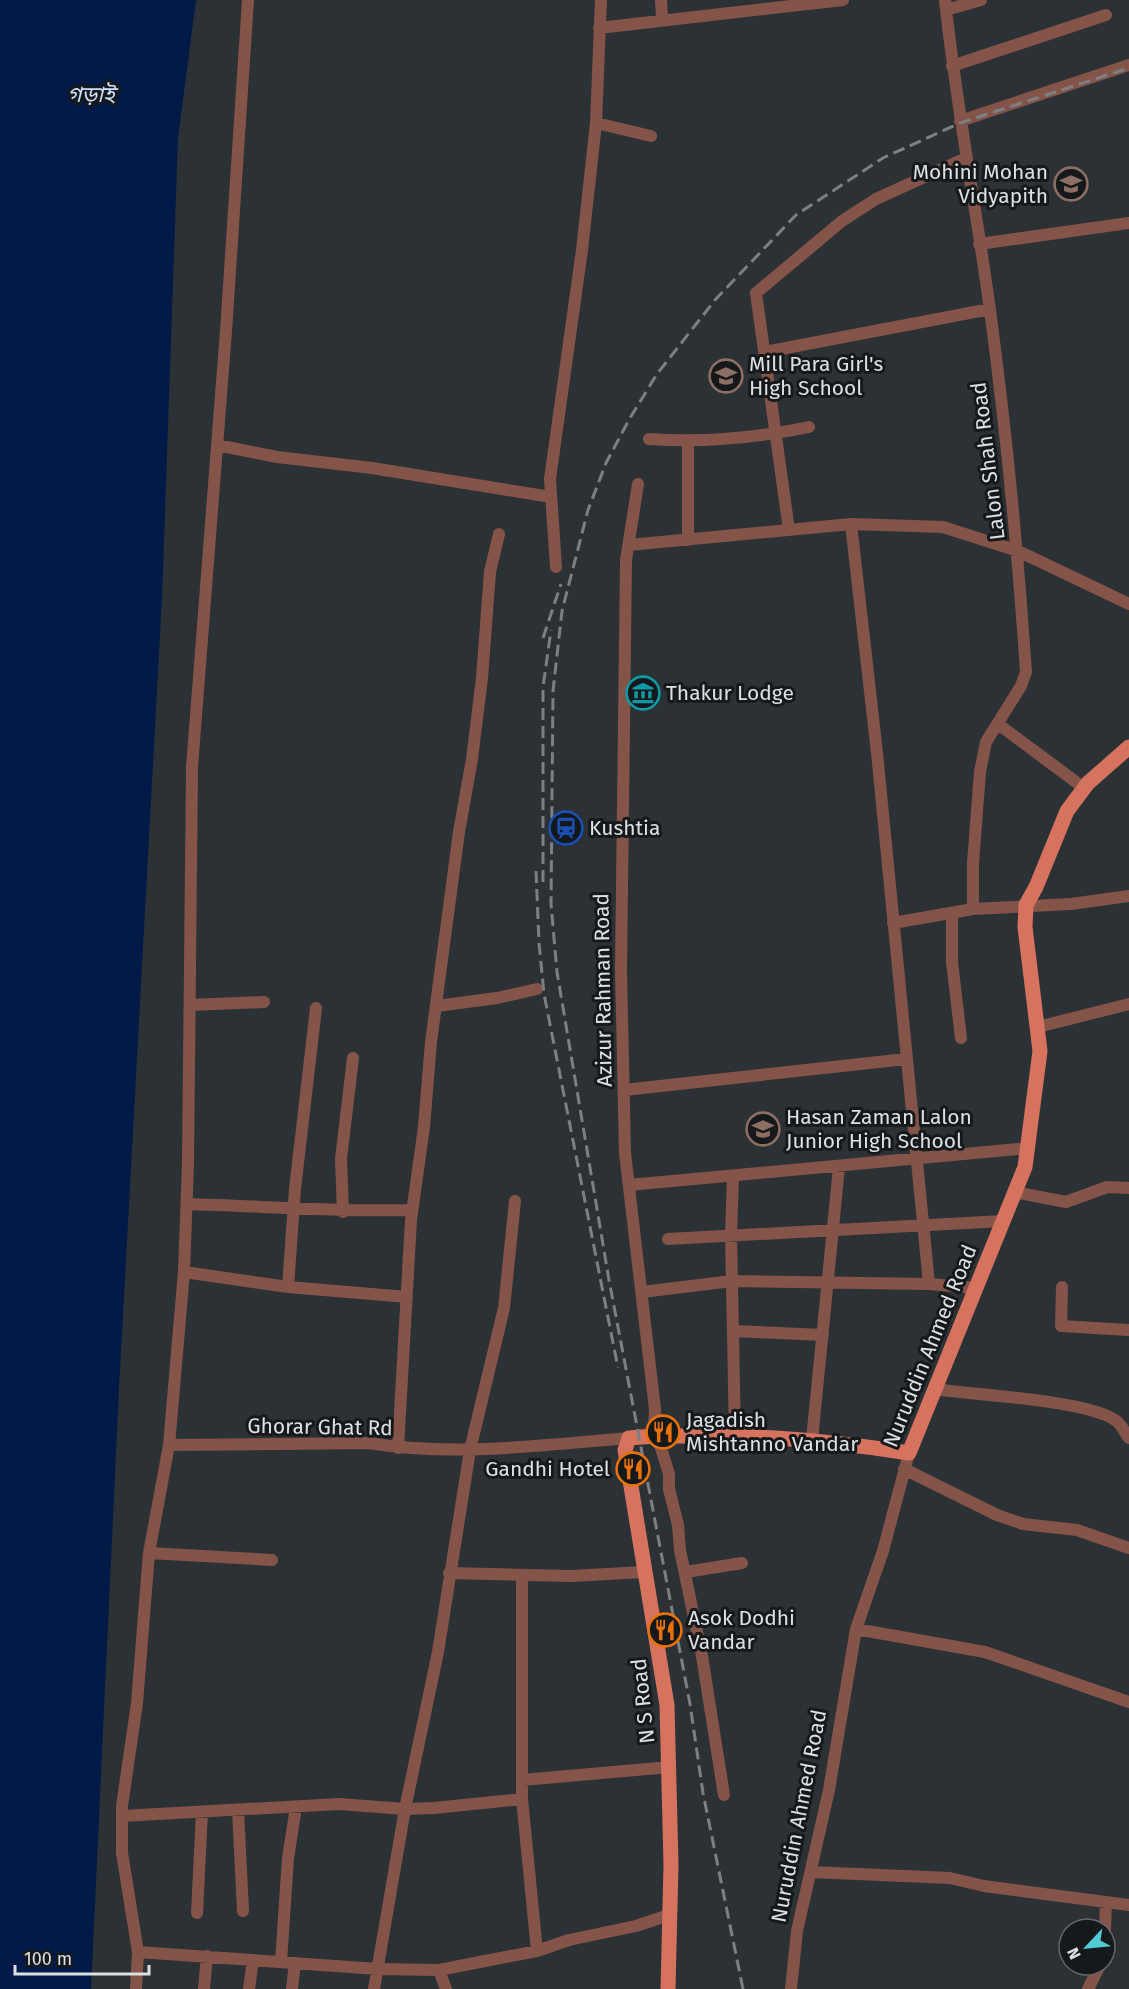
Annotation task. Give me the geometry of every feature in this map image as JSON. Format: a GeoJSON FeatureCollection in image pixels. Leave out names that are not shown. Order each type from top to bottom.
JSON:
{"type":"FeatureCollection","features":[{"type":"Feature","properties":{"kind":"main road","name":"Nuruddin Ahmed Road"},"geometry":{"type":"LineString","coordinates":[[909,1453],[1025,1167],[1039,1073],[1038,1028],[1025,927],[1026,906],[1067,811],[1084,788],[1129,747]]}},
{"type":"Feature","properties":{"kind":"main road"},"geometry":{"type":"LineString","coordinates":[[629,1438],[655,1435],[735,1435],[812,1440],[909,1453]]}},
{"type":"Feature","properties":{"kind":"main road","name":"N S Road"},"geometry":{"type":"LineString","coordinates":[[629,1438],[625,1450],[667,1705],[670,1767],[668,1989]]}},
{"type":"Feature","properties":{"kind":"street"},"geometry":{"type":"LineString","coordinates":[[136,1989],[138,1952],[122,1853],[122,1816],[137,1703],[149,1553],[169,1445],[184,1272],[187,1204],[192,767],[248,0]]}},
{"type":"Feature","properties":{"kind":"street"},"geometry":{"type":"LineString","coordinates":[[556,567],[550,478],[582,250],[596,123],[601,0]]}},
{"type":"Feature","properties":{"kind":"street"},"geometry":{"type":"LineString","coordinates":[[662,0],[662,19]]}},
{"type":"Feature","properties":{"kind":"street"},"geometry":{"type":"LineString","coordinates":[[599,28],[843,0]]}},
{"type":"Feature","properties":{"kind":"street"},"geometry":{"type":"LineString","coordinates":[[946,5],[981,0]]}},
{"type":"Feature","properties":{"kind":"street","name":"Lalon Shah Road"},"geometry":{"type":"LineString","coordinates":[[946,5],[952,66],[990,309],[1018,551],[1026,672],[1021,686],[986,742],[980,772],[973,863],[973,909]]}},
{"type":"Feature","properties":{"kind":"street"},"geometry":{"type":"LineString","coordinates":[[952,66],[1106,15]]}},
{"type":"Feature","properties":{"kind":"street"},"geometry":{"type":"LineString","coordinates":[[960,121],[1129,65]]}},
{"type":"Feature","properties":{"kind":"street"},"geometry":{"type":"LineString","coordinates":[[596,123],[651,136]]}},
{"type":"Feature","properties":{"kind":"street"},"geometry":{"type":"LineString","coordinates":[[789,530],[756,293],[842,220],[876,199],[966,158]]}},
{"type":"Feature","properties":{"kind":"street"},"geometry":{"type":"LineString","coordinates":[[979,244],[1129,223]]}},
{"type":"Feature","properties":{"kind":"street"},"geometry":{"type":"LineString","coordinates":[[765,352],[990,309]]}},
{"type":"Feature","properties":{"kind":"street"},"geometry":{"type":"LineString","coordinates":[[649,439],[688,442],[777,434],[809,427]]}},
{"type":"Feature","properties":{"kind":"street"},"geometry":{"type":"LineString","coordinates":[[688,442],[688,540]]}},
{"type":"Feature","properties":{"kind":"street"},"geometry":{"type":"LineString","coordinates":[[217,445],[277,457],[362,466],[551,497]]}},
{"type":"Feature","properties":{"kind":"street","name":"Azizur Rahman Road"},"geometry":{"type":"LineString","coordinates":[[638,484],[626,560],[622,739],[621,970],[629,1185],[655,1409],[655,1435],[669,1474],[669,1489],[678,1525],[680,1550],[686,1572],[724,1795]]}},
{"type":"Feature","properties":{"kind":"street"},"geometry":{"type":"LineString","coordinates":[[851,524],[929,1284]]}},
{"type":"Feature","properties":{"kind":"street"},"geometry":{"type":"LineString","coordinates":[[629,545],[851,524],[943,527],[1018,551],[1129,604]]}},
{"type":"Feature","properties":{"kind":"street"},"geometry":{"type":"LineString","coordinates":[[399,1448],[412,1210],[459,832],[475,736],[490,572],[499,534]]}},
{"type":"Feature","properties":{"kind":"street"},"geometry":{"type":"LineString","coordinates":[[998,724],[1084,788]]}},
{"type":"Feature","properties":{"kind":"street"},"geometry":{"type":"LineString","coordinates":[[893,923],[973,909],[1071,904],[1129,896]]}},
{"type":"Feature","properties":{"kind":"street"},"geometry":{"type":"LineString","coordinates":[[952,913],[952,962],[962,1038]]}},
{"type":"Feature","properties":{"kind":"street"},"geometry":{"type":"LineString","coordinates":[[437,1006],[497,998],[537,989]]}},
{"type":"Feature","properties":{"kind":"street"},"geometry":{"type":"LineString","coordinates":[[190,1005],[264,1002]]}},
{"type":"Feature","properties":{"kind":"street"},"geometry":{"type":"LineString","coordinates":[[1038,1028],[1129,1004]]}},
{"type":"Feature","properties":{"kind":"street"},"geometry":{"type":"LineString","coordinates":[[288,1287],[294,1207],[316,1008]]}},
{"type":"Feature","properties":{"kind":"street"},"geometry":{"type":"LineString","coordinates":[[343,1212],[341,1159],[352,1058]]}},
{"type":"Feature","properties":{"kind":"street"},"geometry":{"type":"LineString","coordinates":[[624,1090],[906,1059]]}},
{"type":"Feature","properties":{"kind":"street"},"geometry":{"type":"LineString","coordinates":[[629,1185],[1029,1148]]}},
{"type":"Feature","properties":{"kind":"street"},"geometry":{"type":"LineString","coordinates":[[812,1440],[839,1167]]}},
{"type":"Feature","properties":{"kind":"street"},"geometry":{"type":"LineString","coordinates":[[733,1176],[731,1235],[735,1435]]}},
{"type":"Feature","properties":{"kind":"street"},"geometry":{"type":"LineString","coordinates":[[1014,1192],[1066,1202],[1107,1186],[1129,1188]]}},
{"type":"Feature","properties":{"kind":"street"},"geometry":{"type":"LineString","coordinates":[[374,1989],[405,1809],[438,1652],[470,1450],[504,1308],[514,1202]]}},
{"type":"Feature","properties":{"kind":"street"},"geometry":{"type":"LineString","coordinates":[[187,1204],[294,1207],[343,1212],[412,1210]]}},
{"type":"Feature","properties":{"kind":"street"},"geometry":{"type":"LineString","coordinates":[[668,1239],[1003,1221]]}},
{"type":"Feature","properties":{"kind":"street"},"geometry":{"type":"LineString","coordinates":[[184,1272],[288,1287],[407,1296]]}},
{"type":"Feature","properties":{"kind":"street"},"geometry":{"type":"LineString","coordinates":[[642,1292],[732,1281],[929,1284],[976,1288]]}},
{"type":"Feature","properties":{"kind":"street"},"geometry":{"type":"LineString","coordinates":[[1062,1287],[1061,1326],[1129,1330]]}},
{"type":"Feature","properties":{"kind":"street"},"geometry":{"type":"LineString","coordinates":[[733,1331],[823,1335]]}},
{"type":"Feature","properties":{"kind":"street"},"geometry":{"type":"LineString","coordinates":[[934,1389],[1051,1402],[1105,1414],[1116,1420],[1129,1438]]}},
{"type":"Feature","properties":{"kind":"street","name":"Ghorar Ghat Rd"},"geometry":{"type":"LineString","coordinates":[[169,1445],[368,1443],[399,1448],[470,1450],[629,1438]]}},
{"type":"Feature","properties":{"kind":"street","name":"Nuruddin Ahmed Road"},"geometry":{"type":"LineString","coordinates":[[790,1989],[797,1931],[829,1790],[856,1629],[883,1551],[909,1453]]}},
{"type":"Feature","properties":{"kind":"street"},"geometry":{"type":"LineString","coordinates":[[904,1468],[997,1515],[1023,1524],[1077,1530],[1129,1548]]}},
{"type":"Feature","properties":{"kind":"street"},"geometry":{"type":"LineString","coordinates":[[149,1553],[272,1560]]}},
{"type":"Feature","properties":{"kind":"street"},"geometry":{"type":"LineString","coordinates":[[686,1572],[742,1563]]}},
{"type":"Feature","properties":{"kind":"street"},"geometry":{"type":"LineString","coordinates":[[449,1573],[571,1576],[644,1572]]}},
{"type":"Feature","properties":{"kind":"street"},"geometry":{"type":"LineString","coordinates":[[522,1575],[522,1798],[537,1951]]}},
{"type":"Feature","properties":{"kind":"street"},"geometry":{"type":"LineString","coordinates":[[856,1629],[985,1652],[1129,1702]]}},
{"type":"Feature","properties":{"kind":"street"},"geometry":{"type":"LineString","coordinates":[[522,1780],[670,1767]]}},
{"type":"Feature","properties":{"kind":"street"},"geometry":{"type":"LineString","coordinates":[[122,1816],[339,1804],[405,1809],[522,1798]]}},
{"type":"Feature","properties":{"kind":"street"},"geometry":{"type":"LineString","coordinates":[[281,1962],[288,1858],[296,1807]]}},
{"type":"Feature","properties":{"kind":"street"},"geometry":{"type":"LineString","coordinates":[[238,1810],[243,1911]]}},
{"type":"Feature","properties":{"kind":"street"},"geometry":{"type":"LineString","coordinates":[[197,1912],[202,1812]]}},
{"type":"Feature","properties":{"kind":"street"},"geometry":{"type":"LineString","coordinates":[[812,1872],[950,1878],[984,1886],[1129,1905]]}},
{"type":"Feature","properties":{"kind":"street"},"geometry":{"type":"LineString","coordinates":[[1105,1917],[1106,1902]]}},
{"type":"Feature","properties":{"kind":"street"},"geometry":{"type":"LineString","coordinates":[[138,1952],[378,1969],[439,1970],[537,1951],[569,1940],[636,1926],[669,1915]]}},
{"type":"Feature","properties":{"kind":"street"},"geometry":{"type":"LineString","coordinates":[[204,1989],[207,1956]]}},
{"type":"Feature","properties":{"kind":"street"},"geometry":{"type":"LineString","coordinates":[[249,1989],[253,1960]]}},
{"type":"Feature","properties":{"kind":"street"},"geometry":{"type":"LineString","coordinates":[[292,1989],[295,1963]]}},
{"type":"Feature","properties":{"kind":"street"},"geometry":{"type":"LineString","coordinates":[[439,1970],[446,1989]]}},
{"type":"Feature","properties":{"kind":"water","name":"গড়াই"},"geometry":{"type":"Polygon","coordinates":[[[0,0],[196,0],[178,138],[162,598],[119,1388],[91,1989],[0,1989],[0,0]]]}},
{"type":"Feature","properties":{"kind":"railway"},"geometry":{"type":"LineString","coordinates":[[743,1989],[703,1793],[690,1704],[609,1280],[557,972],[551,904],[553,691],[562,611],[588,510],[606,463],[630,418],[657,374],[715,300],[796,215],[883,158],[960,123],[1129,68]]}},
{"type":"Feature","properties":{"kind":"railway"},"geometry":{"type":"LineString","coordinates":[[543,638],[561,584]]}},
{"type":"Feature","properties":{"kind":"railway"},"geometry":{"type":"LineString","coordinates":[[543,882],[543,687],[551,630]]}},
{"type":"Feature","properties":{"kind":"railway"},"geometry":{"type":"LineString","coordinates":[[536,871],[544,994],[618,1368]]}},
{"type":"Feature","properties":{"kind":"place","name":"Mohini Mohan Vidyapith"},"geometry":{"type":"Point","coordinates":[1071,184]}},
{"type":"Feature","properties":{"kind":"place","name":"Mill Para Girl's High School"},"geometry":{"type":"Point","coordinates":[726,376]}},
{"type":"Feature","properties":{"kind":"place","name":"Thakur Lodge"},"geometry":{"type":"Point","coordinates":[643,693]}},
{"type":"Feature","properties":{"kind":"place","name":"Kushtia"},"geometry":{"type":"Point","coordinates":[566,828]}},
{"type":"Feature","properties":{"kind":"place","name":"Hasan Zaman Lalon Junior High School"},"geometry":{"type":"Point","coordinates":[763,1129]}},
{"type":"Feature","properties":{"kind":"place","name":"Jagadish Mishtanno Vandar"},"geometry":{"type":"Point","coordinates":[663,1432]}},
{"type":"Feature","properties":{"kind":"place","name":"Gandhi Hotel"},"geometry":{"type":"Point","coordinates":[633,1469]}},
{"type":"Feature","properties":{"kind":"place","name":"Asok Dodhi Vandar"},"geometry":{"type":"Point","coordinates":[665,1630]}}]}
